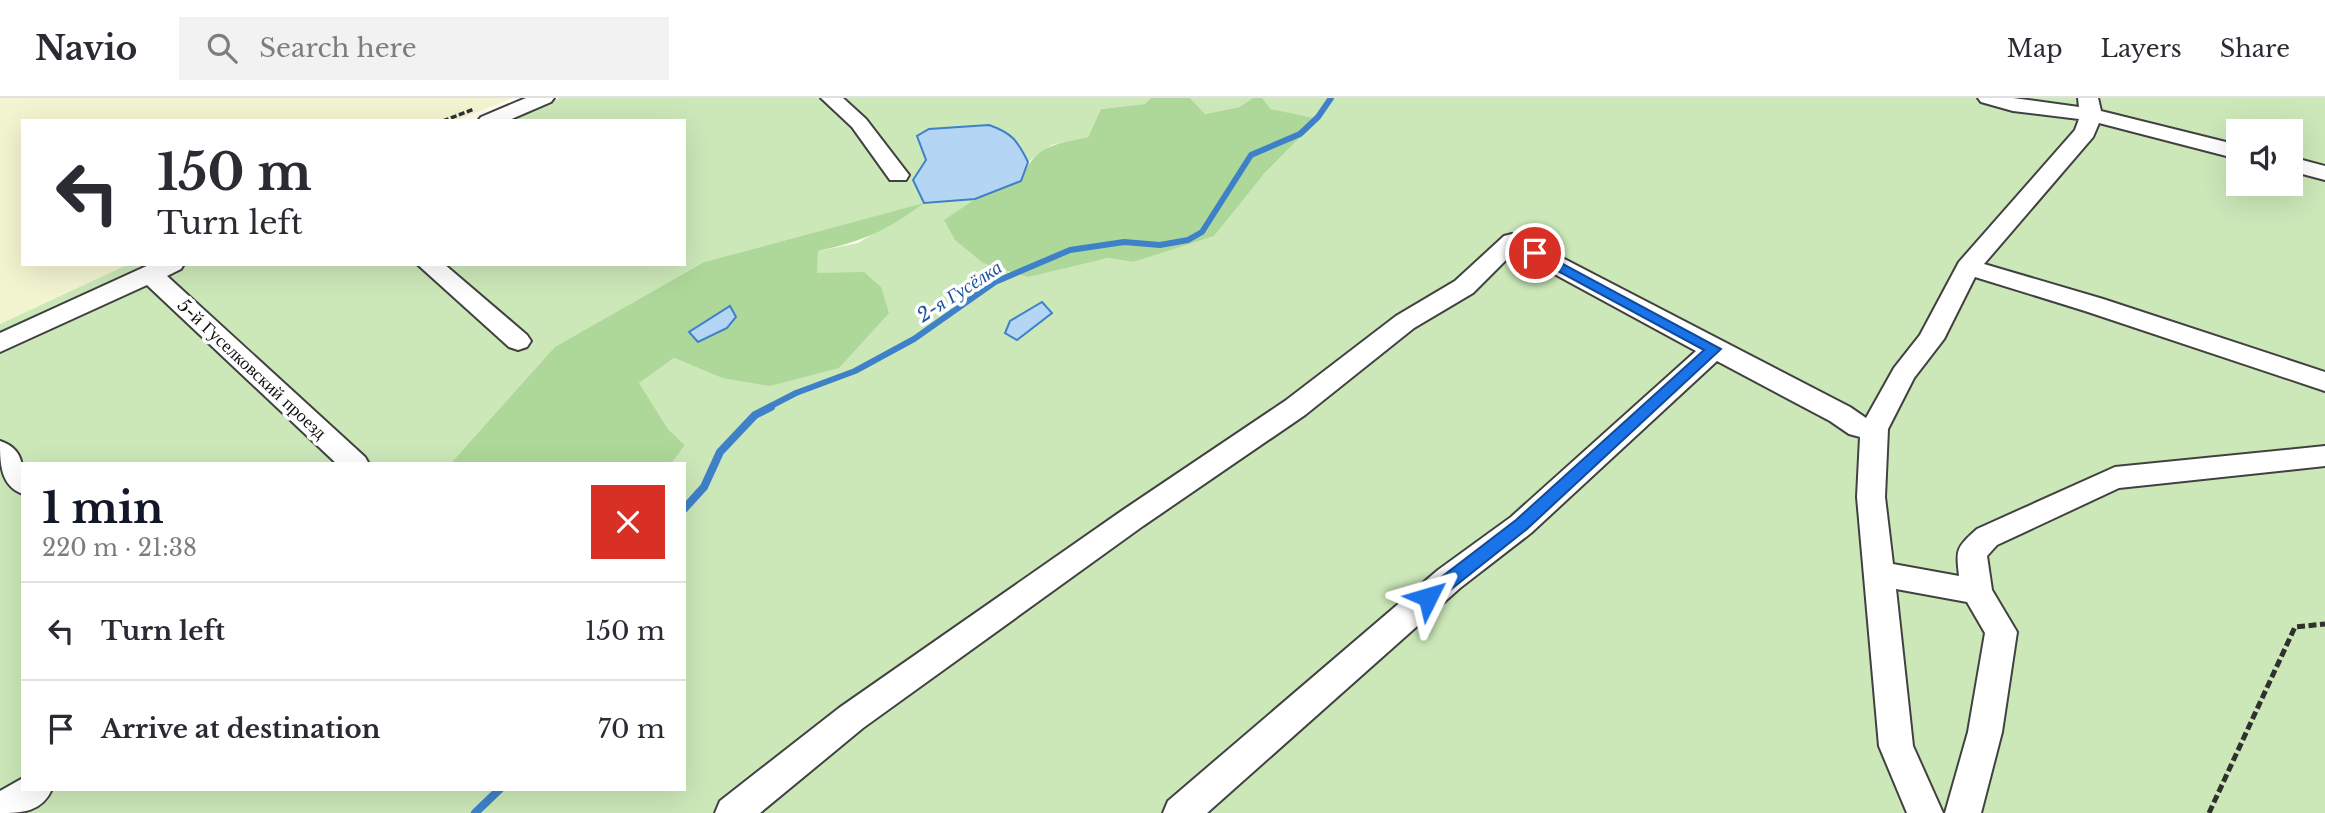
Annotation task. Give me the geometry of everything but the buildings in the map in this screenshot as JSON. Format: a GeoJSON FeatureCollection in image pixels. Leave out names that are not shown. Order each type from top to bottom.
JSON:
{"type":"FeatureCollection","features":[{"type":"Feature","properties":{"kind":"street"},"geometry":{"type":"LineString","coordinates":[[502,114],[544,98]]}},
{"type":"Feature","properties":{"kind":"street"},"geometry":{"type":"LineString","coordinates":[[831,98],[859,123],[898,175]]}},
{"type":"Feature","properties":{"kind":"street"},"geometry":{"type":"LineString","coordinates":[[1988,98],[2035,109],[2090,107],[2226,148]]}},
{"type":"Feature","properties":{"kind":"street"},"geometry":{"type":"LineString","coordinates":[[1925,813],[1896,746],[1871,497],[1874,429],[1903,374],[1931,339],[1968,267],[2085,132],[2090,107]]}},
{"type":"Feature","properties":{"kind":"street"},"geometry":{"type":"LineString","coordinates":[[2303,167],[2325,173]]}},
{"type":"Feature","properties":{"kind":"street"},"geometry":{"type":"LineString","coordinates":[[733,813],[851,718],[1133,517],[1295,408],[1405,322],[1464,286],[1512,241],[1840,414],[1858,427]]}},
{"type":"Feature","properties":{"kind":"street"},"geometry":{"type":"LineString","coordinates":[[431,266],[519,341]]}},
{"type":"Feature","properties":{"kind":"street"},"geometry":{"type":"LineString","coordinates":[[1968,267],[2094,305],[2325,382]]}},
{"type":"Feature","properties":{"kind":"street"},"geometry":{"type":"LineString","coordinates":[[0,343],[161,269]]}},
{"type":"Feature","properties":{"kind":"street","name":"5-й Гуселковский проезд"},"geometry":{"type":"LineString","coordinates":[[161,269],[353,462]]}},
{"type":"Feature","properties":{"kind":"street"},"geometry":{"type":"LineString","coordinates":[[1181,813],[1449,579],[1521,524],[1714,349]]}},
{"type":"Feature","properties":{"kind":"street"},"geometry":{"type":"LineString","coordinates":[[0,451],[21,480]]}},
{"type":"Feature","properties":{"kind":"street"},"geometry":{"type":"LineString","coordinates":[[1964,813],[1985,732],[2001,632],[1977,592],[1971,552],[1987,537],[2115,478],[2325,456]]}},
{"type":"Feature","properties":{"kind":"street"},"geometry":{"type":"LineString","coordinates":[[1878,573],[1977,592]]}},
{"type":"Feature","properties":{"kind":"street"},"geometry":{"type":"LineString","coordinates":[[0,810],[32,791]]}},
{"type":"Feature","properties":{"kind":"path"},"geometry":{"type":"LineString","coordinates":[[2209,813],[2295,627],[2325,624]]}},
{"type":"Feature","properties":{"kind":"green space"},"geometry":{"type":"Polygon","coordinates":[[[0,98],[513,98],[459,119],[21,119],[21,266],[125,266],[0,324],[0,98]]]}},
{"type":"Feature","properties":{"kind":"green space"},"geometry":{"type":"Polygon","coordinates":[[[560,98],[1151,98],[1146,104],[1101,109],[1088,137],[1052,145],[1028,162],[1020,145],[989,125],[917,136],[926,160],[924,202],[975,199],[945,220],[1074,265],[1108,258],[1133,262],[1263,175],[1317,120],[1271,109],[1262,98],[2325,98],[2325,813],[0,813],[0,347],[175,266],[686,266],[686,119],[507,119],[560,98]],[[1041,302],[1010,321],[1005,333],[1017,340],[1052,314],[1041,302]]]}},
{"type":"Feature","properties":{"kind":"green space"},"geometry":{"type":"Polygon","coordinates":[[[1151,98],[1190,98],[1205,114],[1239,107],[1253,98],[1262,98],[1271,109],[1318,119],[1263,175],[1214,236],[1133,262],[1108,258],[1028,277],[983,263],[955,240],[944,220],[975,199],[1021,181],[1032,160],[1047,148],[1088,137],[1101,109],[1145,104],[1151,98]]]}},
{"type":"Feature","properties":{"kind":"green space"},"geometry":{"type":"Polygon","coordinates":[[[1190,98],[1253,98],[1239,107],[1205,114],[1190,98]]]}},
{"type":"Feature","properties":{"kind":"green space"},"geometry":{"type":"Polygon","coordinates":[[[924,203],[874,234],[818,251],[817,273],[864,272],[881,287],[889,313],[839,368],[770,386],[722,378],[674,358],[639,383],[668,429],[685,445],[672,462],[452,462],[555,347],[704,262],[924,203]]]}},
{"type":"Feature","properties":{"kind":"green space"},"geometry":{"type":"Polygon","coordinates":[[[125,266],[159,266],[0,339],[0,324],[125,266]]]}},
{"type":"Feature","properties":{"kind":"water"},"geometry":{"type":"Polygon","coordinates":[[[989,125],[1009,134],[1028,162],[1021,181],[975,199],[924,203],[913,180],[926,160],[917,136],[929,129],[989,125]]]}},
{"type":"Feature","properties":{"kind":"water"},"geometry":{"type":"Polygon","coordinates":[[[1042,302],[1052,313],[1017,340],[1005,333],[1010,321],[1042,302]]]}},
{"type":"Feature","properties":{"kind":"water"},"geometry":{"type":"Polygon","coordinates":[[[730,306],[736,317],[727,328],[698,342],[689,332],[730,306]]]}},
{"type":"Feature","properties":{"kind":"waterway","name":"2-я Гусёлка"},"geometry":{"type":"LineString","coordinates":[[767,408],[796,393],[855,371],[914,339],[995,282],[1070,250],[1124,242],[1160,245],[1188,240],[1202,232],[1251,155],[1300,134],[1318,117],[1331,98]]}},
{"type":"Feature","properties":{"kind":"waterway","name":"2-я Гусёлка"},"geometry":{"type":"LineString","coordinates":[[686,507],[704,487],[720,452],[755,415],[771,407]]}},
{"type":"Feature","properties":{"kind":"waterway","name":"2-я Гусёлка"},"geometry":{"type":"LineString","coordinates":[[475,813],[498,791]]}},
{"type":"Feature","properties":{"kind":"route"},"geometry":{"type":"LineString","coordinates":[[1428,597],[1521,524],[1714,349],[1535,253]]}}]}
